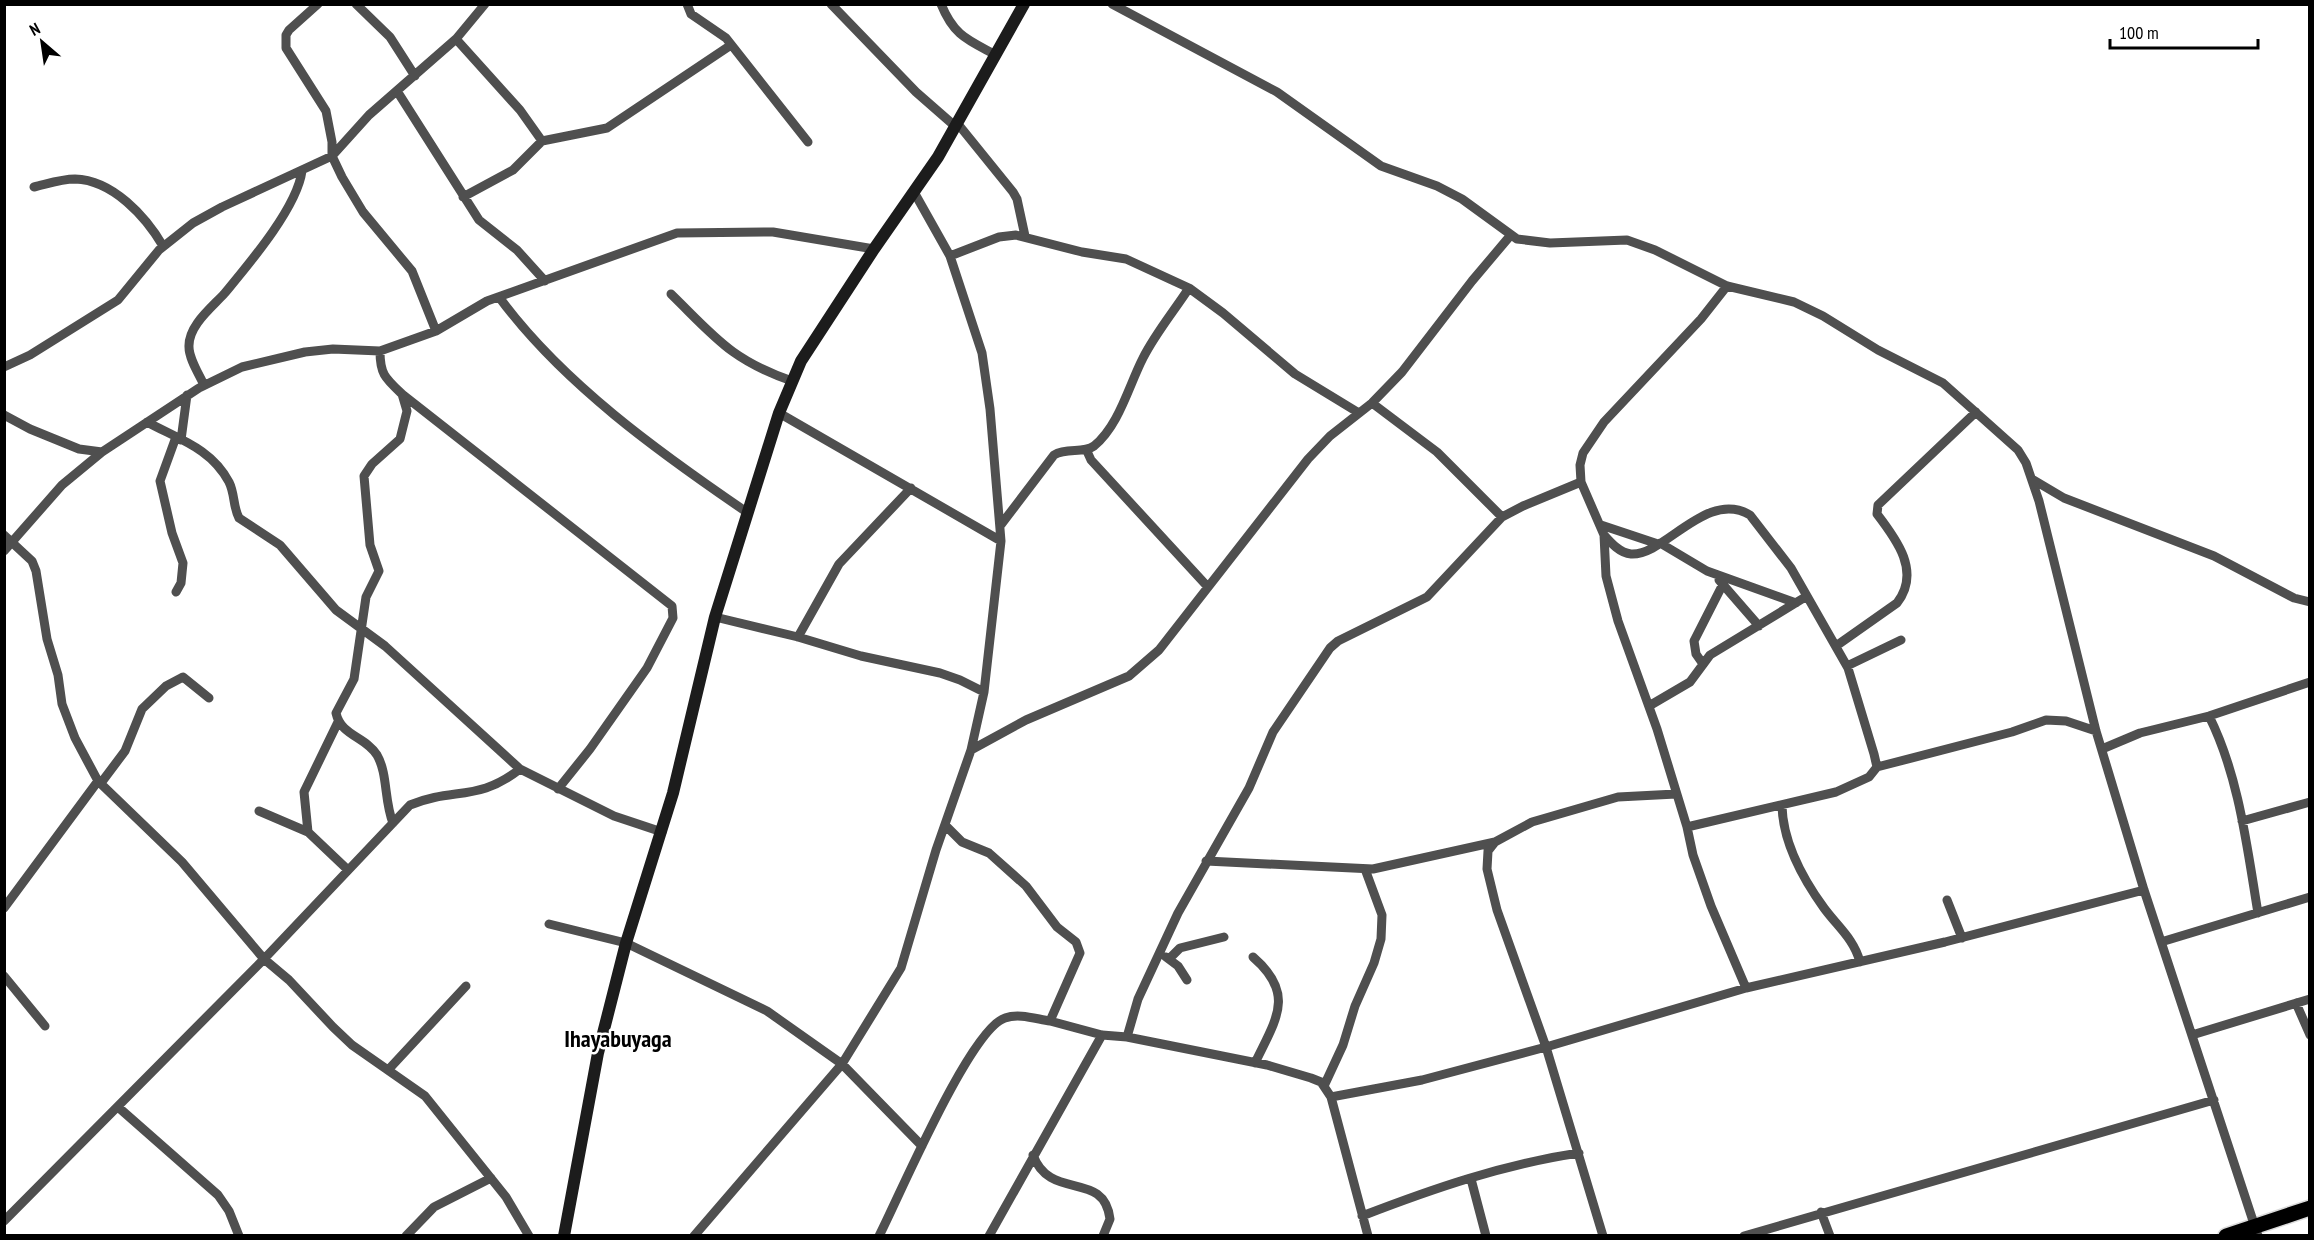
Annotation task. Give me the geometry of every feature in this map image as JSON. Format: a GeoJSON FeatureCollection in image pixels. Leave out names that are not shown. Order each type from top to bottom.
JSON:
{"type":"FeatureCollection","features":[{"type":"Feature","properties":{"kind":"highway"},"geometry":{"type":"LineString","coordinates":[[2226,1236],[2256,1231],[2310,1208]]}},
{"type":"Feature","properties":{"kind":"main road"},"geometry":{"type":"LineString","coordinates":[[564,1236],[598,1053],[626,943],[662,832],[715,617],[779,413],[801,360],[957,126],[1024,4]]}},
{"type":"Feature","properties":{"kind":"street"},"geometry":{"type":"LineString","coordinates":[[318,4],[289,30],[285,43],[326,111],[332,142],[332,156],[363,212],[412,271],[436,331]]}},
{"type":"Feature","properties":{"kind":"street"},"geometry":{"type":"LineString","coordinates":[[356,4],[390,37],[415,76]]}},
{"type":"Feature","properties":{"kind":"street"},"geometry":{"type":"LineString","coordinates":[[4,367],[30,355],[118,300],[163,246],[222,207],[332,156],[369,115],[456,39],[485,4]]}},
{"type":"Feature","properties":{"kind":"street"},"geometry":{"type":"LineString","coordinates":[[687,4],[691,14],[726,38],[808,142]]}},
{"type":"Feature","properties":{"kind":"street"},"geometry":{"type":"LineString","coordinates":[[831,4],[916,92],[957,126],[1013,192],[1025,236]]}},
{"type":"Feature","properties":{"kind":"street"},"geometry":{"type":"LineString","coordinates":[[941,4],[954,30],[962,38],[996,55]]}},
{"type":"Feature","properties":{"kind":"street"},"geometry":{"type":"LineString","coordinates":[[1112,4],[1277,92],[1381,166],[1437,186],[1462,199],[1510,236],[1521,241],[1550,243],[1627,240],[1655,250],[1727,286],[1794,302],[1823,316],[1878,350],[1943,383],[2018,450],[2032,479],[2072,625],[2096,731],[2144,890],[2256,1231]]}},
{"type":"Feature","properties":{"kind":"street"},"geometry":{"type":"LineString","coordinates":[[456,39],[520,110],[542,141]]}},
{"type":"Feature","properties":{"kind":"street"},"geometry":{"type":"LineString","coordinates":[[462,197],[513,170],[542,141],[607,128],[731,45]]}},
{"type":"Feature","properties":{"kind":"street"},"geometry":{"type":"LineString","coordinates":[[397,91],[462,197],[479,220],[517,250],[545,281]]}},
{"type":"Feature","properties":{"kind":"street"},"geometry":{"type":"LineString","coordinates":[[204,385],[189,346],[193,330],[252,258],[289,205],[300,187],[302,171]]}},
{"type":"Feature","properties":{"kind":"street"},"geometry":{"type":"LineString","coordinates":[[34,188],[76,179],[105,188],[135,209],[163,246]]}},
{"type":"Feature","properties":{"kind":"street"},"geometry":{"type":"LineString","coordinates":[[694,1236],[842,1064],[901,968],[945,825],[971,750],[984,692],[1001,541],[990,409],[982,353],[950,256],[914,192]]}},
{"type":"Feature","properties":{"kind":"street"},"geometry":{"type":"LineString","coordinates":[[4,551],[9,537],[62,485],[102,452],[187,395],[242,367],[305,352],[333,349],[380,351],[436,331],[487,301],[646,242],[677,233],[695,231],[772,232],[874,249]]}},
{"type":"Feature","properties":{"kind":"street"},"geometry":{"type":"LineString","coordinates":[[950,256],[999,237],[1025,236],[1062,248],[1126,259],[1189,288],[1295,374],[1359,412]]}},
{"type":"Feature","properties":{"kind":"street"},"geometry":{"type":"LineString","coordinates":[[971,750],[1026,720],[1129,676],[1159,650],[1308,459],[1330,436],[1372,404],[1424,346],[1472,281],[1510,236]]}},
{"type":"Feature","properties":{"kind":"street"},"geometry":{"type":"LineString","coordinates":[[1727,286],[1701,319],[1605,422],[1583,453],[1580,465],[1581,482],[1604,536],[1606,576],[1618,621],[1649,706],[1687,827],[1693,855],[1711,906],[1746,988]]}},
{"type":"Feature","properties":{"kind":"street"},"geometry":{"type":"LineString","coordinates":[[1000,526],[1054,454],[1063,450],[1086,449],[1099,441],[1124,404],[1144,355],[1189,288]]}},
{"type":"Feature","properties":{"kind":"street"},"geometry":{"type":"LineString","coordinates":[[670,294],[699,324],[738,358],[792,381]]}},
{"type":"Feature","properties":{"kind":"street"},"geometry":{"type":"LineString","coordinates":[[499,297],[541,348],[577,382],[683,470],[748,513]]}},
{"type":"Feature","properties":{"kind":"street"},"geometry":{"type":"LineString","coordinates":[[380,351],[379,365],[385,378],[402,394],[672,606],[674,618],[647,668],[591,749],[558,789]]}},
{"type":"Feature","properties":{"kind":"street"},"geometry":{"type":"LineString","coordinates":[[393,823],[387,809],[383,775],[377,755],[370,747],[341,728],[336,713],[354,679],[368,588],[379,571],[370,545],[364,476],[372,464],[400,438],[407,411],[402,394]]}},
{"type":"Feature","properties":{"kind":"street"},"geometry":{"type":"LineString","coordinates":[[176,592],[181,583],[183,563],[172,532],[160,481],[179,439],[187,395]]}},
{"type":"Feature","properties":{"kind":"street"},"geometry":{"type":"LineString","coordinates":[[1372,404],[1437,452],[1502,518]]}},
{"type":"Feature","properties":{"kind":"street"},"geometry":{"type":"LineString","coordinates":[[1836,646],[1897,603],[1904,594],[1907,567],[1904,554],[1877,514],[1878,505],[1976,412]]}},
{"type":"Feature","properties":{"kind":"street"},"geometry":{"type":"LineString","coordinates":[[779,413],[1001,541]]}},
{"type":"Feature","properties":{"kind":"street"},"geometry":{"type":"LineString","coordinates":[[4,415],[30,429],[79,448],[102,452]]}},
{"type":"Feature","properties":{"kind":"street"},"geometry":{"type":"LineString","coordinates":[[147,422],[207,453],[220,468],[231,487],[239,518],[279,545],[336,610],[385,646],[520,769],[614,816],[662,832]]}},
{"type":"Feature","properties":{"kind":"street"},"geometry":{"type":"LineString","coordinates":[[1086,449],[1091,460],[1207,586]]}},
{"type":"Feature","properties":{"kind":"street"},"geometry":{"type":"LineString","coordinates":[[2032,479],[2064,498],[2214,556],[2294,598],[2310,602]]}},
{"type":"Feature","properties":{"kind":"street"},"geometry":{"type":"LineString","coordinates":[[1127,1037],[1138,999],[1158,953],[1206,861],[1249,788],[1273,732],[1330,648],[1338,641],[1427,597],[1502,518],[1523,506],[1581,482]]}},
{"type":"Feature","properties":{"kind":"street"},"geometry":{"type":"LineString","coordinates":[[798,637],[839,564],[911,488]]}},
{"type":"Feature","properties":{"kind":"street"},"geometry":{"type":"LineString","coordinates":[[1604,536],[1620,550],[1629,554],[1642,552],[1659,544],[1695,519],[1741,510],[1750,515],[1764,531],[1808,596],[1847,666],[1877,767]]}},
{"type":"Feature","properties":{"kind":"street"},"geometry":{"type":"LineString","coordinates":[[1601,525],[1659,544],[1694,565],[1796,603]]}},
{"type":"Feature","properties":{"kind":"street"},"geometry":{"type":"LineString","coordinates":[[9,537],[32,561],[36,571],[43,599],[47,639],[58,675],[62,704],[75,738],[99,782],[182,862],[264,959],[289,980],[352,1045],[425,1096],[491,1178],[529,1236]]}},
{"type":"Feature","properties":{"kind":"street"},"geometry":{"type":"LineString","coordinates":[[1714,573],[1759,626]]}},
{"type":"Feature","properties":{"kind":"street"},"geometry":{"type":"LineString","coordinates":[[1702,664],[1696,654],[1694,642],[1723,584]]}},
{"type":"Feature","properties":{"kind":"street"},"geometry":{"type":"LineString","coordinates":[[1649,706],[1690,682],[1710,655],[1808,596]]}},
{"type":"Feature","properties":{"kind":"street"},"geometry":{"type":"LineString","coordinates":[[715,617],[798,637],[861,657],[940,674],[960,680],[984,692]]}},
{"type":"Feature","properties":{"kind":"street"},"geometry":{"type":"LineString","coordinates":[[1847,666],[1901,640]]}},
{"type":"Feature","properties":{"kind":"street"},"geometry":{"type":"LineString","coordinates":[[4,908],[124,751],[142,709],[166,686],[183,678],[209,698]]}},
{"type":"Feature","properties":{"kind":"street"},"geometry":{"type":"LineString","coordinates":[[2102,748],[2140,733],[2209,716],[2310,682]]}},
{"type":"Feature","properties":{"kind":"street"},"geometry":{"type":"LineString","coordinates":[[2209,716],[2224,752],[2242,821],[2258,913]]}},
{"type":"Feature","properties":{"kind":"street"},"geometry":{"type":"LineString","coordinates":[[1687,827],[1745,811],[1782,806],[1836,792],[1869,777],[1877,767],[2012,732],[2046,720],[2066,721],[2096,731]]}},
{"type":"Feature","properties":{"kind":"street"},"geometry":{"type":"LineString","coordinates":[[308,832],[304,792],[338,722]]}},
{"type":"Feature","properties":{"kind":"street"},"geometry":{"type":"LineString","coordinates":[[4,1221],[264,959],[410,805],[431,796],[487,790],[520,769]]}},
{"type":"Feature","properties":{"kind":"street"},"geometry":{"type":"LineString","coordinates":[[1206,861],[1365,869],[1495,842],[1532,822],[1618,797],[1676,794]]}},
{"type":"Feature","properties":{"kind":"street"},"geometry":{"type":"LineString","coordinates":[[2242,821],[2310,802]]}},
{"type":"Feature","properties":{"kind":"street"},"geometry":{"type":"LineString","coordinates":[[1782,806],[1786,835],[1797,862],[1824,908],[1851,939],[1860,962]]}},
{"type":"Feature","properties":{"kind":"street"},"geometry":{"type":"LineString","coordinates":[[259,811],[308,832],[348,870]]}},
{"type":"Feature","properties":{"kind":"street"},"geometry":{"type":"LineString","coordinates":[[945,825],[962,842],[989,853],[1026,886],[1057,927],[1079,947],[1080,953],[1050,1021]]}},
{"type":"Feature","properties":{"kind":"street"},"geometry":{"type":"LineString","coordinates":[[1495,842],[1486,858],[1489,883],[1506,937],[1521,971],[1535,1022],[1546,1047],[1603,1236]]}},
{"type":"Feature","properties":{"kind":"street"},"geometry":{"type":"LineString","coordinates":[[1324,1086],[1343,1045],[1354,1006],[1374,963],[1381,939],[1382,915],[1365,869]]}},
{"type":"Feature","properties":{"kind":"street"},"geometry":{"type":"LineString","coordinates":[[1331,1097],[1422,1080],[1546,1047],[1746,988],[1962,938],[2144,890]]}},
{"type":"Feature","properties":{"kind":"street"},"geometry":{"type":"LineString","coordinates":[[2161,942],[2310,897]]}},
{"type":"Feature","properties":{"kind":"street"},"geometry":{"type":"LineString","coordinates":[[1947,900],[1962,938]]}},
{"type":"Feature","properties":{"kind":"street"},"geometry":{"type":"LineString","coordinates":[[549,924],[626,943],[767,1011],[842,1064],[922,1146]]}},
{"type":"Feature","properties":{"kind":"street"},"geometry":{"type":"LineString","coordinates":[[1169,959],[1180,948],[1224,937]]}},
{"type":"Feature","properties":{"kind":"street"},"geometry":{"type":"LineString","coordinates":[[1158,953],[1169,959],[1187,980]]}},
{"type":"Feature","properties":{"kind":"street"},"geometry":{"type":"LineString","coordinates":[[1253,957],[1271,975],[1278,987],[1279,999],[1269,1033],[1255,1062]]}},
{"type":"Feature","properties":{"kind":"street"},"geometry":{"type":"LineString","coordinates":[[4,975],[45,1026]]}},
{"type":"Feature","properties":{"kind":"street"},"geometry":{"type":"LineString","coordinates":[[389,1069],[466,986]]}},
{"type":"Feature","properties":{"kind":"street"},"geometry":{"type":"LineString","coordinates":[[2192,1035],[2310,999]]}},
{"type":"Feature","properties":{"kind":"street"},"geometry":{"type":"LineString","coordinates":[[2296,1003],[2310,1035]]}},
{"type":"Feature","properties":{"kind":"street"},"geometry":{"type":"LineString","coordinates":[[879,1236],[922,1146],[985,1033],[1005,1018],[1027,1017],[1102,1035],[1127,1037],[1255,1062],[1311,1077],[1324,1086],[1331,1097],[1368,1236]]}},
{"type":"Feature","properties":{"kind":"street"},"geometry":{"type":"LineString","coordinates":[[989,1236],[1102,1035]]}},
{"type":"Feature","properties":{"kind":"street"},"geometry":{"type":"LineString","coordinates":[[1744,1236],[2214,1100]]}},
{"type":"Feature","properties":{"kind":"street"},"geometry":{"type":"LineString","coordinates":[[118,1107],[218,1195],[229,1211],[239,1236]]}},
{"type":"Feature","properties":{"kind":"street"},"geometry":{"type":"LineString","coordinates":[[1362,1216],[1411,1197],[1534,1160],[1579,1153]]}},
{"type":"Feature","properties":{"kind":"street"},"geometry":{"type":"LineString","coordinates":[[1033,1155],[1036,1165],[1051,1180],[1087,1188],[1102,1198],[1110,1219],[1103,1236]]}},
{"type":"Feature","properties":{"kind":"street"},"geometry":{"type":"LineString","coordinates":[[406,1236],[434,1207],[491,1178]]}},
{"type":"Feature","properties":{"kind":"street"},"geometry":{"type":"LineString","coordinates":[[1472,1179],[1486,1236]]}},
{"type":"Feature","properties":{"kind":"street"},"geometry":{"type":"LineString","coordinates":[[1821,1212],[1830,1236]]}},
{"type":"Feature","properties":{"kind":"district","name":"Ihayabuyaga"},"geometry":{"type":"Point","coordinates":[618,1038]}}]}
